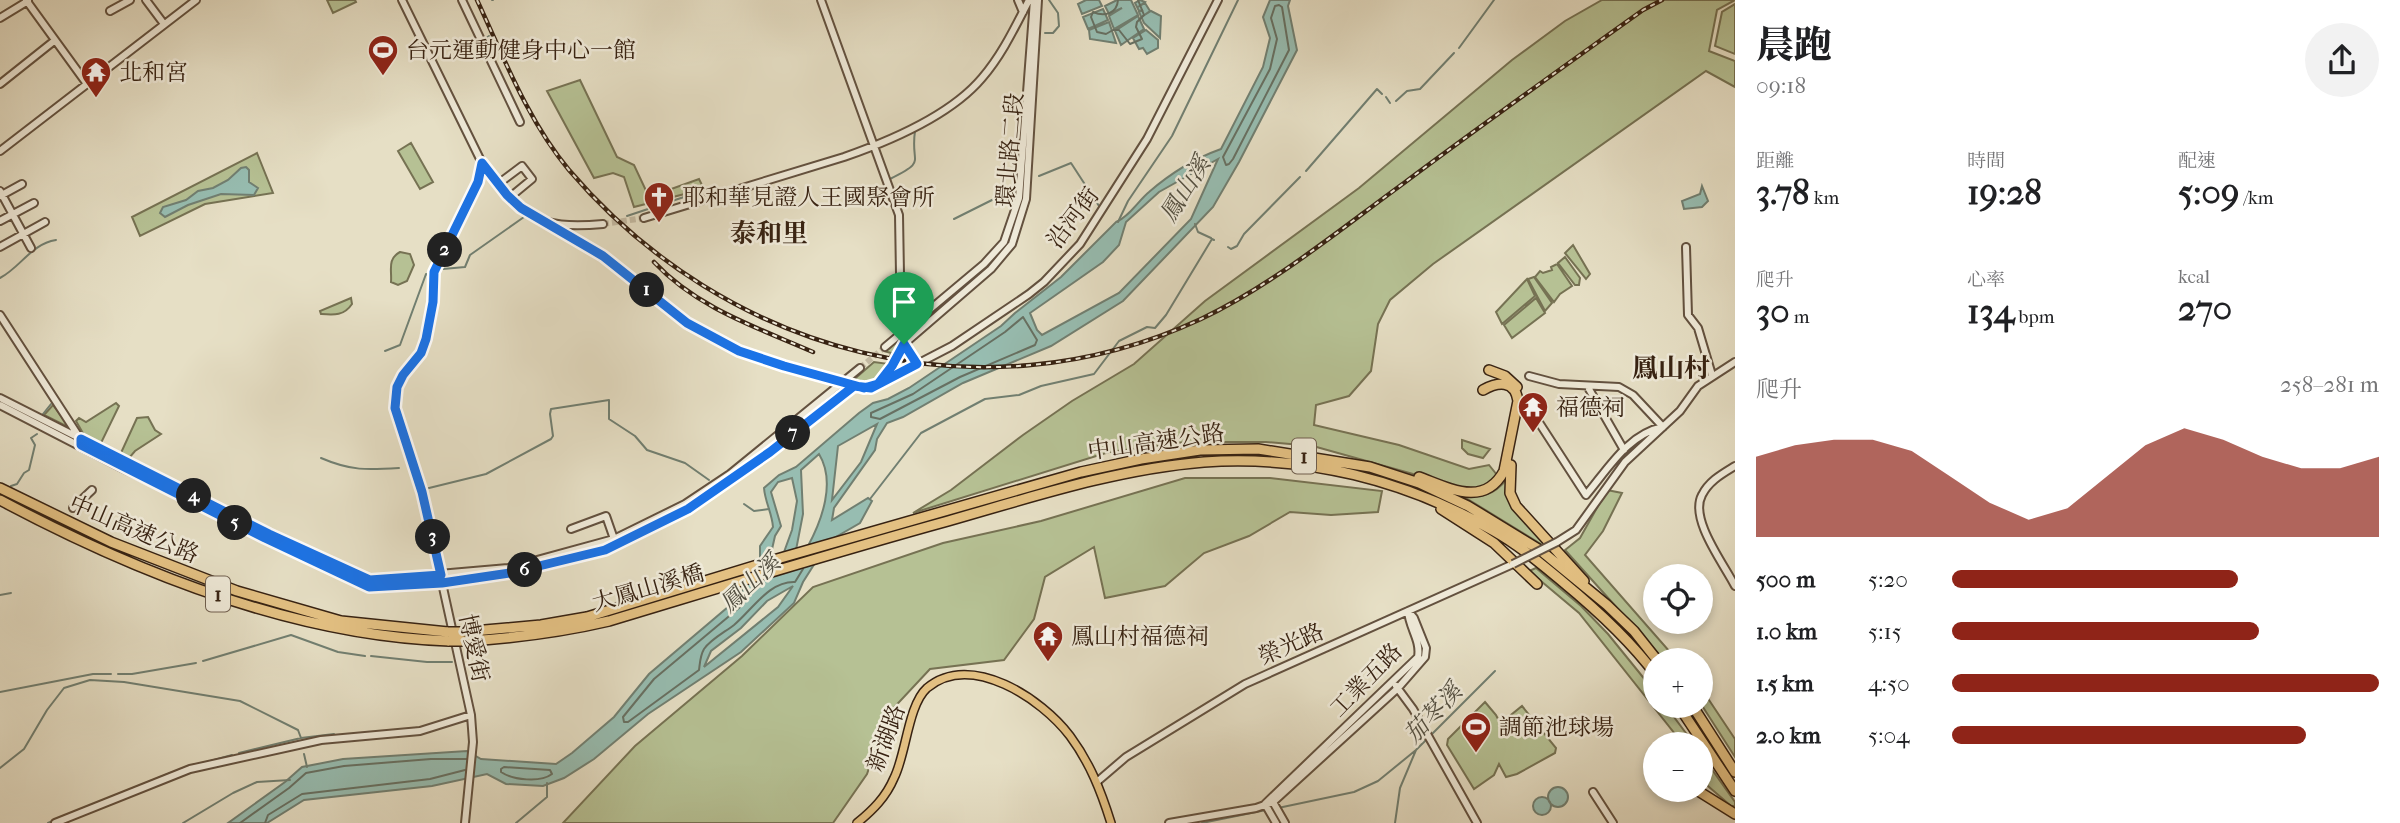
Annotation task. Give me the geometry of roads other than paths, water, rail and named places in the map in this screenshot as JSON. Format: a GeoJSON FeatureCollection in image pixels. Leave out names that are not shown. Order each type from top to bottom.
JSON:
{"type":"FeatureCollection","features":[{"type":"Feature","properties":{"kind":"highway"},"geometry":{"type":"LineString","coordinates":[[1489,370],[1514,383],[1522,400],[1509,475],[1510,494],[1524,517],[1607,605]]}},
{"type":"Feature","properties":{"kind":"highway"},"geometry":{"type":"LineString","coordinates":[[1258,449],[1333,455],[1402,472],[1458,491],[1479,492],[1499,481],[1504,471],[1518,401],[1517,394],[1503,383],[1495,383],[1483,390]]}},
{"type":"Feature","properties":{"kind":"highway","name":"中山高速公路"},"geometry":{"type":"LineString","coordinates":[[898,529],[1082,472],[1140,459],[1200,450],[1258,449],[1370,467],[1419,483],[1468,506],[1540,550],[1607,605],[1647,648]]}},
{"type":"Feature","properties":{"kind":"highway","name":"中山高速公路"},"geometry":{"type":"LineString","coordinates":[[898,529],[1101,479],[1202,463],[1275,461],[1322,468],[1372,479],[1416,493],[1496,532],[1606,618],[1643,660]]}},
{"type":"Feature","properties":{"kind":"highway","name":"中山高速公路"},"geometry":{"type":"LineString","coordinates":[[0,488],[111,542],[237,591],[341,621],[448,636]]}},
{"type":"Feature","properties":{"kind":"highway"},"geometry":{"type":"LineString","coordinates":[[1416,493],[1494,543],[1537,584]]}},
{"type":"Feature","properties":{"kind":"highway","name":"中山高速公路"},"geometry":{"type":"LineString","coordinates":[[0,500],[145,567],[289,619],[378,636],[513,638],[568,631]]}},
{"type":"Feature","properties":{"kind":"highway","name":"大鳳山溪橋"},"geometry":{"type":"LineString","coordinates":[[587,617],[898,529]]}},
{"type":"Feature","properties":{"kind":"highway","name":"大鳳山溪橋"},"geometry":{"type":"LineString","coordinates":[[568,631],[609,621],[898,529]]}},
{"type":"Feature","properties":{"kind":"highway","name":"中山高速公路"},"geometry":{"type":"LineString","coordinates":[[465,636],[587,617]]}},
{"type":"Feature","properties":{"kind":"highway"},"geometry":{"type":"LineString","coordinates":[[1687,718],[1735,791]]}},
{"type":"Feature","properties":{"kind":"highway"},"geometry":{"type":"LineString","coordinates":[[1700,718],[1735,772]]}},
{"type":"Feature","properties":{"kind":"highway"},"geometry":{"type":"LineString","coordinates":[[1713,800],[1735,814]]}},
{"type":"Feature","properties":{"kind":"main road","name":"新湖路"},"geometry":{"type":"LineString","coordinates":[[857,823],[875,809],[894,778],[915,710],[926,689],[944,679],[966,674],[998,680],[1054,718],[1069,735],[1098,781]]}},
{"type":"Feature","properties":{"kind":"main road"},"geometry":{"type":"LineString","coordinates":[[1098,781],[1111,823]]}},
{"type":"Feature","properties":{"kind":"street"},"geometry":{"type":"LineString","coordinates":[[0,18],[27,0],[87,83]]}},
{"type":"Feature","properties":{"kind":"street"},"geometry":{"type":"LineString","coordinates":[[110,11],[130,0]]}},
{"type":"Feature","properties":{"kind":"street"},"geometry":{"type":"LineString","coordinates":[[146,0],[164,24]]}},
{"type":"Feature","properties":{"kind":"street"},"geometry":{"type":"LineString","coordinates":[[0,152],[195,0]]}},
{"type":"Feature","properties":{"kind":"street"},"geometry":{"type":"LineString","coordinates":[[402,0],[482,163],[509,198],[540,220],[603,256],[687,323],[739,351],[854,386],[864,388],[878,384]]}},
{"type":"Feature","properties":{"kind":"street"},"geometry":{"type":"LineString","coordinates":[[462,0],[520,122]]}},
{"type":"Feature","properties":{"kind":"street"},"geometry":{"type":"LineString","coordinates":[[821,0],[899,215],[901,334],[917,364]]}},
{"type":"Feature","properties":{"kind":"street"},"geometry":{"type":"LineString","coordinates":[[1018,0],[1022,13]]}},
{"type":"Feature","properties":{"kind":"street","name":"沿河街"},"geometry":{"type":"LineString","coordinates":[[878,384],[953,346],[1029,294],[1080,244],[1147,139],[1218,0]]}},
{"type":"Feature","properties":{"kind":"street"},"geometry":{"type":"LineString","coordinates":[[644,218],[813,168],[875,146],[950,108],[981,80],[998,58],[1022,13],[1033,3]]}},
{"type":"Feature","properties":{"kind":"street","name":"環北路二段"},"geometry":{"type":"LineString","coordinates":[[885,347],[985,264],[1004,242],[1013,222],[1019,198],[1033,3]]}},
{"type":"Feature","properties":{"kind":"street","name":"環北路二段"},"geometry":{"type":"LineString","coordinates":[[878,384],[904,344],[990,269],[1012,244],[1026,200],[1033,3]]}},
{"type":"Feature","properties":{"kind":"street"},"geometry":{"type":"LineString","coordinates":[[0,84],[54,40]]}},
{"type":"Feature","properties":{"kind":"street","name":"博愛街"},"geometry":{"type":"LineString","coordinates":[[465,823],[473,742],[472,717],[422,492],[395,408],[395,394],[403,375],[421,353],[433,302],[434,272],[478,182],[482,163]]}},
{"type":"Feature","properties":{"kind":"street"},"geometry":{"type":"LineString","coordinates":[[498,184],[522,166],[532,179],[509,198]]}},
{"type":"Feature","properties":{"kind":"street"},"geometry":{"type":"LineString","coordinates":[[22,184],[1,194],[31,248]]}},
{"type":"Feature","properties":{"kind":"street"},"geometry":{"type":"LineString","coordinates":[[0,221],[34,204]]}},
{"type":"Feature","properties":{"kind":"street"},"geometry":{"type":"LineString","coordinates":[[540,220],[572,227],[603,224]]}},
{"type":"Feature","properties":{"kind":"street"},"geometry":{"type":"LineString","coordinates":[[0,247],[46,222]]}},
{"type":"Feature","properties":{"kind":"street"},"geometry":{"type":"LineString","coordinates":[[1686,247],[1688,315],[1698,328],[1712,375]]}},
{"type":"Feature","properties":{"kind":"street"},"geometry":{"type":"LineString","coordinates":[[0,315],[81,442]]}},
{"type":"Feature","properties":{"kind":"street"},"geometry":{"type":"LineString","coordinates":[[1540,424],[1586,495],[1624,450],[1648,430],[1663,427],[1680,411],[1698,386],[1735,362]]}},
{"type":"Feature","properties":{"kind":"street"},"geometry":{"type":"LineString","coordinates":[[0,405],[370,580],[508,568],[614,539],[685,504],[730,474],[860,368]]}},
{"type":"Feature","properties":{"kind":"street"},"geometry":{"type":"LineString","coordinates":[[1529,376],[1559,384],[1619,387],[1633,395],[1663,427]]}},
{"type":"Feature","properties":{"kind":"street"},"geometry":{"type":"LineString","coordinates":[[0,398],[265,538],[369,587],[442,583],[510,573],[605,550],[688,509],[770,452],[854,386]]}},
{"type":"Feature","properties":{"kind":"street"},"geometry":{"type":"LineString","coordinates":[[1588,389],[1624,450]]}},
{"type":"Feature","properties":{"kind":"street","name":"榮光路"},"geometry":{"type":"LineString","coordinates":[[1098,781],[1126,757],[1245,684],[1558,542],[1576,530],[1625,462],[1663,427]]}},
{"type":"Feature","properties":{"kind":"street"},"geometry":{"type":"LineString","coordinates":[[1735,466],[1718,477],[1699,501],[1700,520],[1735,586]]}},
{"type":"Feature","properties":{"kind":"street"},"geometry":{"type":"LineString","coordinates":[[73,508],[92,490]]}},
{"type":"Feature","properties":{"kind":"street"},"geometry":{"type":"LineString","coordinates":[[571,529],[606,516],[614,539]]}},
{"type":"Feature","properties":{"kind":"street","name":"工業五路"},"geometry":{"type":"LineString","coordinates":[[1169,823],[1256,808],[1273,802],[1395,685],[1418,657],[1420,647],[1408,620],[1408,611]]}},
{"type":"Feature","properties":{"kind":"street"},"geometry":{"type":"LineString","coordinates":[[1395,685],[1436,750],[1476,823]]}},
{"type":"Feature","properties":{"kind":"street","name":"工業五路"},"geometry":{"type":"LineString","coordinates":[[1265,804],[1395,685]]}},
{"type":"Feature","properties":{"kind":"street"},"geometry":{"type":"LineString","coordinates":[[55,823],[190,769],[321,740],[420,731],[472,717]]}},
{"type":"Feature","properties":{"kind":"street"},"geometry":{"type":"LineString","coordinates":[[1593,792],[1612,823]]}},
{"type":"Feature","properties":{"kind":"street"},"geometry":{"type":"LineString","coordinates":[[1273,802],[1276,817]]}},
{"type":"Feature","properties":{"kind":"street"},"geometry":{"type":"LineString","coordinates":[[1265,804],[1285,823]]}},
{"type":"Feature","properties":{"kind":"water"},"geometry":{"type":"Polygon","coordinates":[[[1086,0],[1099,0],[1102,6],[1082,14],[1078,4],[1086,0]]]}},
{"type":"Feature","properties":{"kind":"water"},"geometry":{"type":"Polygon","coordinates":[[[1117,0],[1131,0],[1138,15],[1114,29],[1109,16],[1122,8],[1109,14],[1105,6],[1117,0]]]}},
{"type":"Feature","properties":{"kind":"water"},"geometry":{"type":"Polygon","coordinates":[[[1140,0],[1145,2],[1138,7],[1145,3],[1150,11],[1143,16],[1151,11],[1161,16],[1160,38],[1144,23],[1139,12],[1143,10],[1139,11],[1135,3],[1140,0]]]}},
{"type":"Feature","properties":{"kind":"water","name":"鳳山溪"},"geometry":{"type":"Polygon","coordinates":[[[1270,0],[1290,0],[1288,6],[1297,50],[1213,207],[1123,301],[1051,346],[963,383],[903,417],[887,423],[877,439],[875,450],[834,508],[832,520],[868,498],[872,501],[860,523],[829,541],[803,582],[794,603],[741,652],[648,714],[594,759],[564,778],[543,786],[506,784],[487,774],[432,786],[304,800],[267,823],[228,823],[302,767],[343,759],[467,751],[481,759],[556,764],[572,753],[614,717],[649,674],[735,601],[760,566],[760,546],[773,527],[764,488],[779,475],[796,467],[873,403],[909,388],[1001,326],[1061,277],[1158,185],[1192,162],[1221,149],[1263,67],[1270,38],[1263,17],[1270,0]],[[1218,159],[1159,192],[1126,222],[1119,245],[1103,262],[1030,313],[1042,335],[1119,293],[1191,219],[1218,159]],[[877,424],[838,446],[832,500],[861,462],[877,424]],[[819,454],[801,470],[803,514],[796,550],[808,546],[822,513],[827,489],[824,465],[819,454]],[[792,478],[778,482],[771,492],[781,526],[775,536],[770,558],[784,552],[792,530],[797,501],[792,478]],[[793,586],[767,601],[741,628],[711,651],[704,667],[778,607],[793,586]]]}},
{"type":"Feature","properties":{"kind":"water"},"geometry":{"type":"Polygon","coordinates":[[[1103,9],[1108,20],[1088,29],[1083,17],[1103,9]]]}},
{"type":"Feature","properties":{"kind":"water"},"geometry":{"type":"Polygon","coordinates":[[[1138,16],[1144,29],[1121,45],[1115,31],[1138,16]]]}},
{"type":"Feature","properties":{"kind":"water"},"geometry":{"type":"Polygon","coordinates":[[[1109,22],[1116,43],[1090,39],[1089,30],[1109,22]]]}},
{"type":"Feature","properties":{"kind":"water"},"geometry":{"type":"Polygon","coordinates":[[[1146,30],[1158,40],[1158,48],[1147,54],[1143,48],[1139,49],[1133,38],[1146,30]]]}},
{"type":"Feature","properties":{"kind":"water"},"geometry":{"type":"Polygon","coordinates":[[[246,167],[249,170],[249,182],[258,188],[254,195],[221,194],[188,205],[165,217],[160,213],[163,207],[186,200],[198,191],[213,188],[246,167]]]}},
{"type":"Feature","properties":{"kind":"water"},"geometry":{"type":"Polygon","coordinates":[[[1702,186],[1708,201],[1702,207],[1684,209],[1682,201],[1700,194],[1702,186]]]}},
{"type":"Feature","properties":{"kind":"water"},"geometry":{"type":"Polygon","coordinates":[[[1558,787],[1565,790],[1568,797],[1565,804],[1558,807],[1551,804],[1548,797],[1551,790],[1558,787]]]}},
{"type":"Feature","properties":{"kind":"water"},"geometry":{"type":"Polygon","coordinates":[[[1542,797],[1548,800],[1551,806],[1548,812],[1542,815],[1536,812],[1533,806],[1536,800],[1542,797]]]}},
{"type":"Feature","properties":{"kind":"waterway"},"geometry":{"type":"LineString","coordinates":[[1045,33],[1053,33],[1059,26],[1058,13],[1049,0]]}},
{"type":"Feature","properties":{"kind":"waterway"},"geometry":{"type":"LineString","coordinates":[[1118,222],[1128,201],[1172,136],[1238,0]]}},
{"type":"Feature","properties":{"kind":"waterway"},"geometry":{"type":"LineString","coordinates":[[1459,48],[1494,0]]}},
{"type":"Feature","properties":{"kind":"waterway"},"geometry":{"type":"LineString","coordinates":[[485,39],[489,36]]}},
{"type":"Feature","properties":{"kind":"waterway"},"geometry":{"type":"LineString","coordinates":[[1396,101],[1407,91],[1420,89],[1454,53]]}},
{"type":"Feature","properties":{"kind":"waterway"},"geometry":{"type":"LineString","coordinates":[[1306,171],[1377,89],[1382,94]]}},
{"type":"Feature","properties":{"kind":"waterway"},"geometry":{"type":"LineString","coordinates":[[1386,97],[1390,103]]}},
{"type":"Feature","properties":{"kind":"waterway"},"geometry":{"type":"LineString","coordinates":[[890,179],[909,168],[915,161],[915,131]]}},
{"type":"Feature","properties":{"kind":"waterway"},"geometry":{"type":"LineString","coordinates":[[1039,176],[1071,163],[1099,206]]}},
{"type":"Feature","properties":{"kind":"waterway"},"geometry":{"type":"LineString","coordinates":[[1228,247],[1231,249],[1237,246],[1244,234],[1300,177]]}},
{"type":"Feature","properties":{"kind":"waterway"},"geometry":{"type":"LineString","coordinates":[[954,219],[1014,189]]}},
{"type":"Feature","properties":{"kind":"waterway"},"geometry":{"type":"LineString","coordinates":[[627,216],[705,190]]}},
{"type":"Feature","properties":{"kind":"waterway"},"geometry":{"type":"LineString","coordinates":[[443,269],[465,267],[470,255],[524,217]]}},
{"type":"Feature","properties":{"kind":"waterway"},"geometry":{"type":"LineString","coordinates":[[1195,224],[1198,232],[1211,238]]}},
{"type":"Feature","properties":{"kind":"waterway"},"geometry":{"type":"LineString","coordinates":[[870,499],[921,433],[985,399],[1019,395],[1041,386],[1094,374],[1119,341],[1147,327],[1155,328],[1166,315],[1212,239],[1214,240]]}},
{"type":"Feature","properties":{"kind":"waterway"},"geometry":{"type":"LineString","coordinates":[[0,278],[40,246],[56,240]]}},
{"type":"Feature","properties":{"kind":"waterway"},"geometry":{"type":"LineString","coordinates":[[385,351],[400,345],[426,274],[431,276]]}},
{"type":"Feature","properties":{"kind":"waterway"},"geometry":{"type":"LineString","coordinates":[[425,489],[486,474],[551,439],[551,409],[609,400],[609,419],[635,436],[647,450],[685,463],[709,480]]}},
{"type":"Feature","properties":{"kind":"waterway"},"geometry":{"type":"LineString","coordinates":[[43,414],[51,404]]}},
{"type":"Feature","properties":{"kind":"waterway"},"geometry":{"type":"LineString","coordinates":[[11,486],[17,484],[29,470],[35,445],[31,438],[37,434]]}},
{"type":"Feature","properties":{"kind":"waterway"},"geometry":{"type":"LineString","coordinates":[[321,458],[359,469],[399,468]]}},
{"type":"Feature","properties":{"kind":"waterway"},"geometry":{"type":"LineString","coordinates":[[744,504],[754,511],[769,509]]}},
{"type":"Feature","properties":{"kind":"waterway"},"geometry":{"type":"LineString","coordinates":[[0,595],[11,593]]}},
{"type":"Feature","properties":{"kind":"waterway"},"geometry":{"type":"LineString","coordinates":[[203,661],[291,635],[338,652],[365,656]]}},
{"type":"Feature","properties":{"kind":"waterway"},"geometry":{"type":"LineString","coordinates":[[371,656],[452,662]]}},
{"type":"Feature","properties":{"kind":"waterway"},"geometry":{"type":"LineString","coordinates":[[118,674],[196,663]]}},
{"type":"Feature","properties":{"kind":"waterway","name":"茄苳溪"},"geometry":{"type":"LineString","coordinates":[[1395,823],[1400,788],[1416,750],[1495,671]]}},
{"type":"Feature","properties":{"kind":"waterway"},"geometry":{"type":"LineString","coordinates":[[0,692],[93,674],[111,674]]}},
{"type":"Feature","properties":{"kind":"waterway"},"geometry":{"type":"LineString","coordinates":[[0,768],[24,749],[47,710],[64,688],[90,680],[124,682],[240,701],[298,730],[301,738]]}},
{"type":"Feature","properties":{"kind":"waterway"},"geometry":{"type":"LineString","coordinates":[[239,753],[301,738],[334,734]]}},
{"type":"Feature","properties":{"kind":"waterway"},"geometry":{"type":"LineString","coordinates":[[1278,808],[1354,792],[1378,781],[1416,750]]}},
{"type":"Feature","properties":{"kind":"waterway"},"geometry":{"type":"LineString","coordinates":[[304,754],[307,767]]}},
{"type":"Feature","properties":{"kind":"waterway"},"geometry":{"type":"LineString","coordinates":[[192,766],[232,755]]}},
{"type":"Feature","properties":{"kind":"waterway"},"geometry":{"type":"LineString","coordinates":[[104,800],[173,772]]}},
{"type":"Feature","properties":{"kind":"waterway"},"geometry":{"type":"LineString","coordinates":[[183,823],[257,782],[290,780]]}},
{"type":"Feature","properties":{"kind":"waterway"},"geometry":{"type":"LineString","coordinates":[[516,823],[547,797],[547,783]]}},
{"type":"Feature","properties":{"kind":"waterway"},"geometry":{"type":"LineString","coordinates":[[1202,823],[1266,810]]}},
{"type":"Feature","properties":{"kind":"waterway"},"geometry":{"type":"LineString","coordinates":[[48,823],[66,815]]}},
{"type":"Feature","properties":{"kind":"tunnel"},"geometry":{"type":"LineString","coordinates":[[603,224],[644,218]]}},
{"type":"Feature","properties":{"kind":"tunnel"},"geometry":{"type":"LineString","coordinates":[[860,368],[885,347]]}},
{"type":"Feature","properties":{"kind":"railway"},"geometry":{"type":"LineString","coordinates":[[477,0],[529,110],[554,151],[569,170],[632,233],[703,285],[779,325],[861,352],[945,366],[1031,365],[1117,350],[1201,319],[1254,290],[1305,256],[1553,74],[1643,10],[1662,0]]}},
{"type":"Feature","properties":{"kind":"railway"},"geometry":{"type":"LineString","coordinates":[[654,262],[671,278],[708,304],[813,352]]}},
{"type":"Feature","properties":{"kind":"place","name":"台元運動健身中心一館"},"geometry":{"type":"Point","coordinates":[383,77]}},
{"type":"Feature","properties":{"kind":"place","name":"北和宮"},"geometry":{"type":"Point","coordinates":[96,99]}},
{"type":"Feature","properties":{"kind":"place","name":"耶和華見證人王國聚會所"},"geometry":{"type":"Point","coordinates":[659,224]}},
{"type":"Feature","properties":{"kind":"place","name":"福德祠"},"geometry":{"type":"Point","coordinates":[1533,434]}},
{"type":"Feature","properties":{"kind":"place","name":"鳳山村福德祠"},"geometry":{"type":"Point","coordinates":[1048,663]}},
{"type":"Feature","properties":{"kind":"place","name":"調節池球場"},"geometry":{"type":"Point","coordinates":[1476,754]}},
{"type":"Feature","properties":{"kind":"district","name":"泰和里"},"geometry":{"type":"Point","coordinates":[769,233]}},
{"type":"Feature","properties":{"kind":"district","name":"鳳山村"},"geometry":{"type":"Point","coordinates":[1671,368]}}]}
